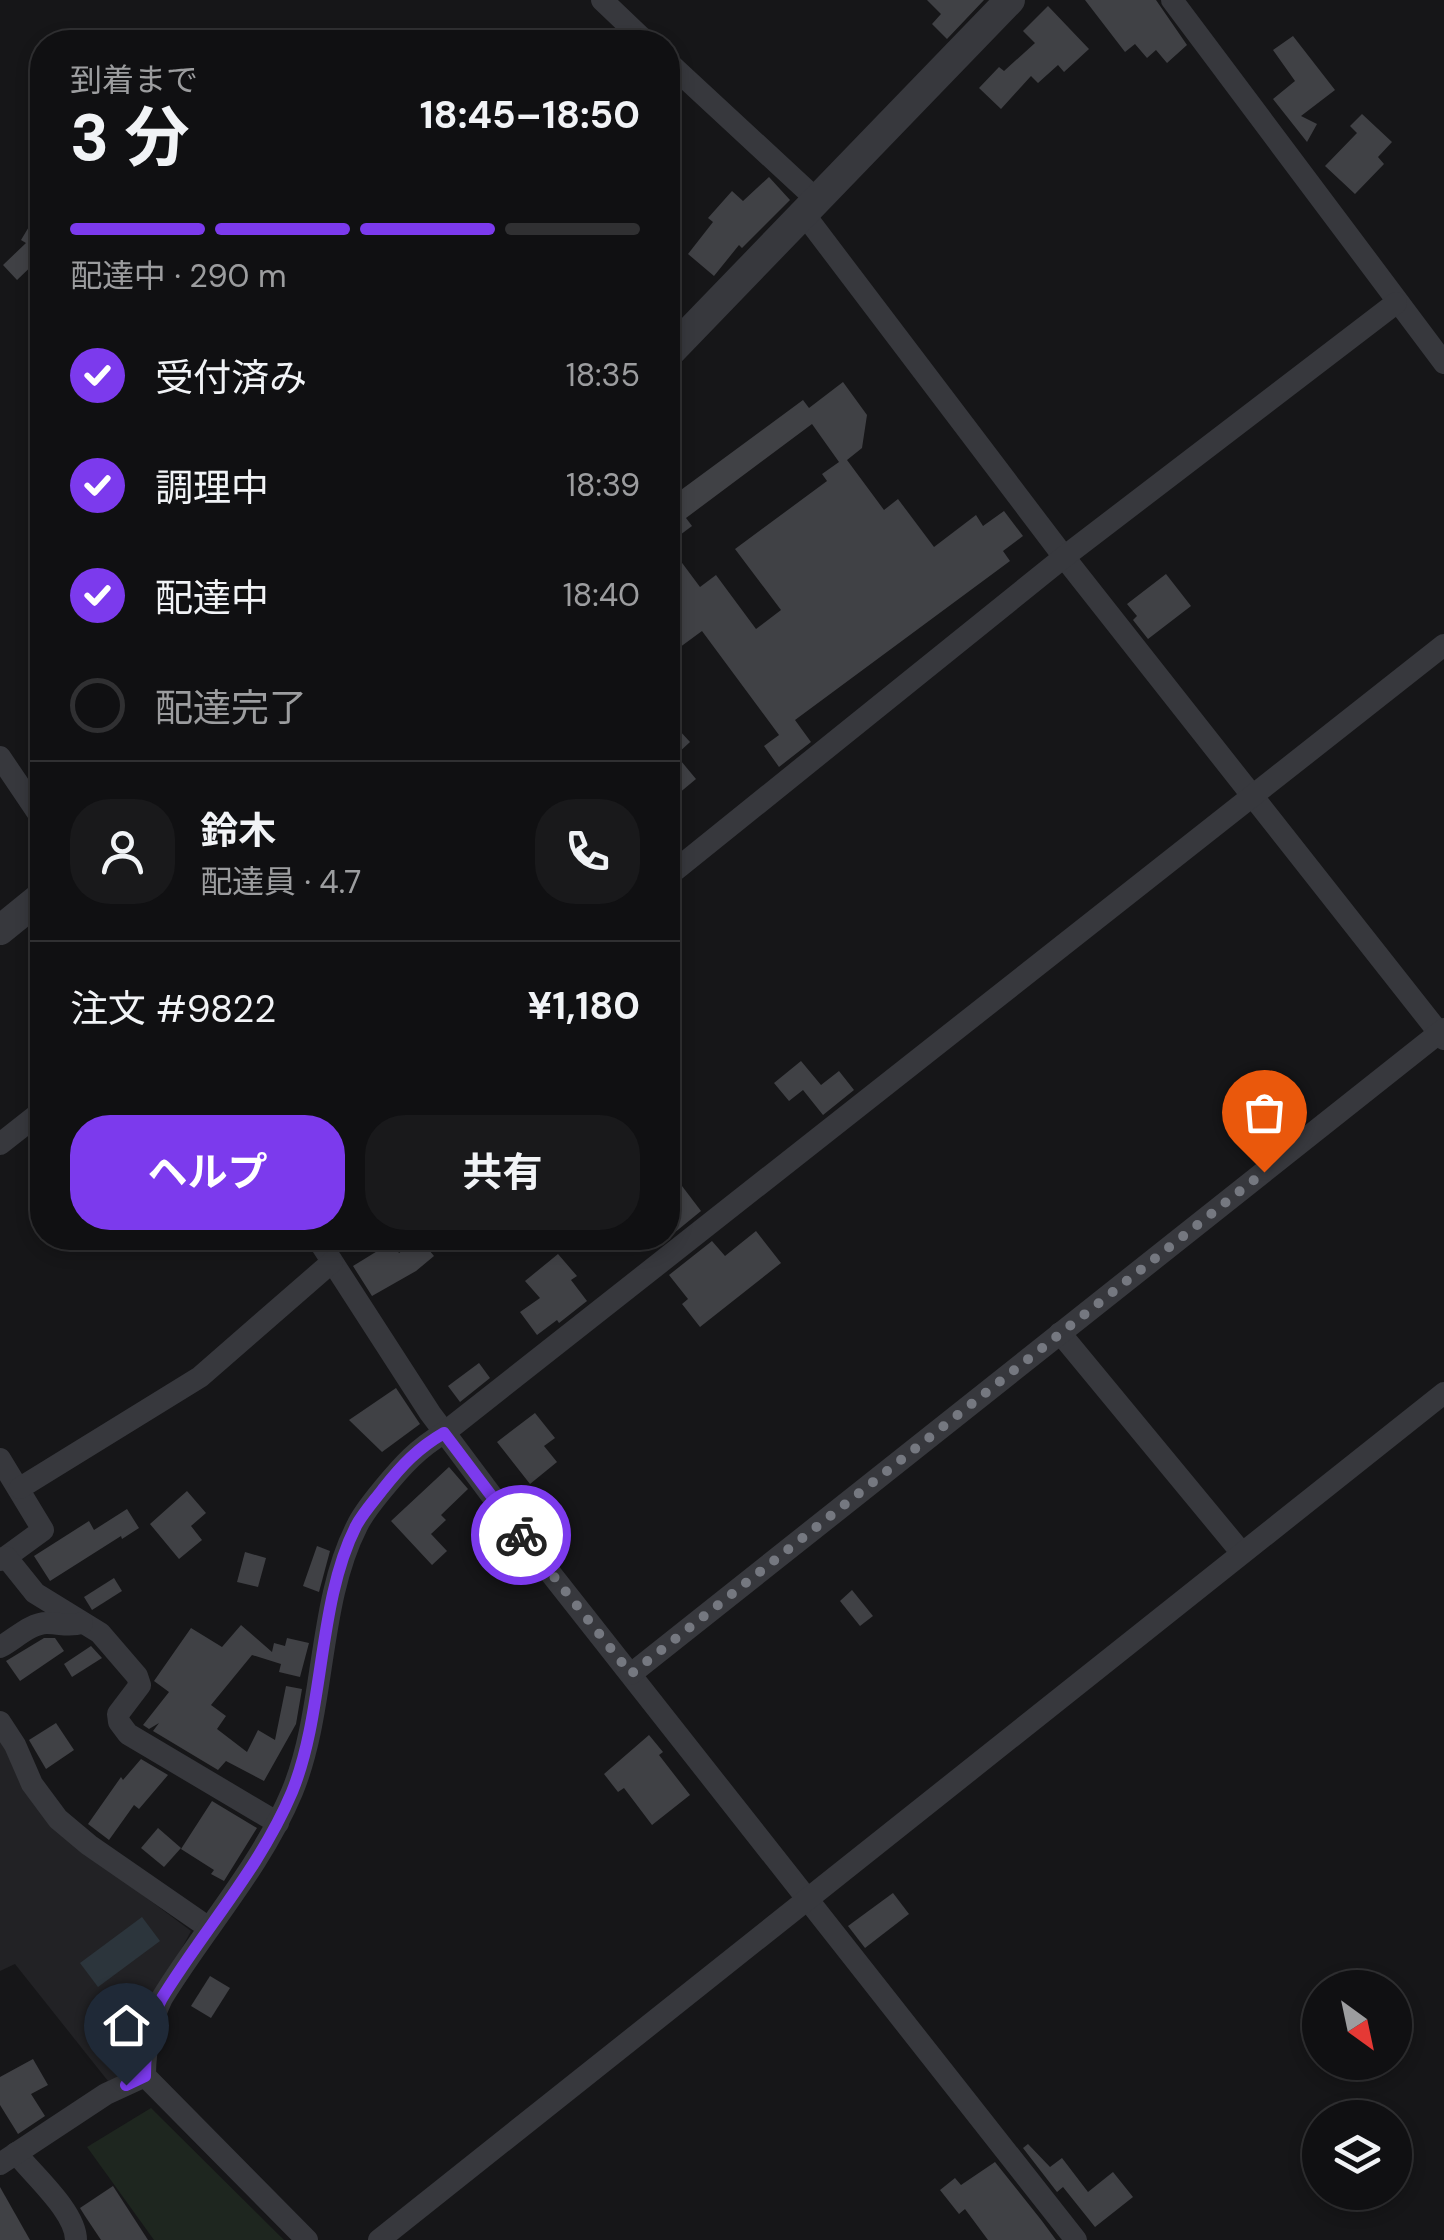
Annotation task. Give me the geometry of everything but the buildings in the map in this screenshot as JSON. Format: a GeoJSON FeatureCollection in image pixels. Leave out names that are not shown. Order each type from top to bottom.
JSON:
{"type":"FeatureCollection","features":[{"type":"Feature","properties":{"kind":"street"},"geometry":{"type":"LineString","coordinates":[[602,0],[633,30]]}},
{"type":"Feature","properties":{"kind":"street"},"geometry":{"type":"LineString","coordinates":[[680,342],[1010,0]]}},
{"type":"Feature","properties":{"kind":"street"},"geometry":{"type":"LineString","coordinates":[[1172,0],[1444,363]]}},
{"type":"Feature","properties":{"kind":"street"},"geometry":{"type":"LineString","coordinates":[[631,1674],[1442,1033],[1064,557],[810,207],[680,74]]}},
{"type":"Feature","properties":{"kind":"street"},"geometry":{"type":"LineString","coordinates":[[680,866],[1064,557],[1396,302]]}},
{"type":"Feature","properties":{"kind":"street"},"geometry":{"type":"LineString","coordinates":[[680,1247],[1444,645]]}},
{"type":"Feature","properties":{"kind":"street"},"geometry":{"type":"LineString","coordinates":[[0,757],[30,801]]}},
{"type":"Feature","properties":{"kind":"street"},"geometry":{"type":"LineString","coordinates":[[0,930],[30,906]]}},
{"type":"Feature","properties":{"kind":"street"},"geometry":{"type":"LineString","coordinates":[[0,1144],[30,1120]]}},
{"type":"Feature","properties":{"kind":"street"},"geometry":{"type":"LineString","coordinates":[[324,1250],[444,1433],[806,1901],[1076,2240]]}},
{"type":"Feature","properties":{"kind":"street"},"geometry":{"type":"LineString","coordinates":[[307,2240],[145,2076],[145,2055],[154,2014],[179,1970],[238,1888],[278,1823],[294,1787],[338,1573],[357,1524],[422,1446],[444,1433],[677,1250]]}},
{"type":"Feature","properties":{"kind":"street"},"geometry":{"type":"LineString","coordinates":[[20,1488],[200,1377],[332,1262]]}},
{"type":"Feature","properties":{"kind":"street"},"geometry":{"type":"LineString","coordinates":[[1060,1334],[1241,1552]]}},
{"type":"Feature","properties":{"kind":"street"},"geometry":{"type":"LineString","coordinates":[[379,2240],[1444,1392]]}},
{"type":"Feature","properties":{"kind":"street"},"geometry":{"type":"LineString","coordinates":[[0,1459],[43,1530],[3,1558],[35,1593],[100,1632],[137,1676],[140,1685],[118,1714],[128,1734],[278,1823]]}},
{"type":"Feature","properties":{"kind":"street"},"geometry":{"type":"LineString","coordinates":[[0,1648],[35,1626],[48,1623],[68,1627],[82,1623]]}},
{"type":"Feature","properties":{"kind":"street"},"geometry":{"type":"LineString","coordinates":[[0,1722],[32,1784],[58,1819],[89,1846],[209,1928]]}},
{"type":"Feature","properties":{"kind":"street"},"geometry":{"type":"LineString","coordinates":[[9,2158],[106,2094],[145,2076]]}},
{"type":"Feature","properties":{"kind":"street"},"geometry":{"type":"LineString","coordinates":[[0,2135],[9,2158],[56,2197],[76,2229],[76,2240]]}},
{"type":"Feature","properties":{"kind":"shaded area"},"geometry":{"type":"Polygon","coordinates":[[[0,1737],[54,1829],[191,1931],[144,2019],[136,2072],[108,2081],[15,1964],[0,1971],[0,1737]]]}},
{"type":"Feature","properties":{"kind":"shaded area"},"geometry":{"type":"Polygon","coordinates":[[[142,1917],[160,1941],[98,1987],[80,1963],[142,1917]]]}},
{"type":"Feature","properties":{"kind":"shaded area"},"geometry":{"type":"Polygon","coordinates":[[[151,2108],[284,2240],[154,2240],[87,2147],[151,2108]]]}},
{"type":"Feature","properties":{"kind":"way so far"},"geometry":{"type":"LineString","coordinates":[[521,1535],[631,1674],[1264,1172]]}},
{"type":"Feature","properties":{"kind":"route"},"geometry":{"type":"LineString","coordinates":[[126,2085],[145,2076],[145,2055],[154,2014],[162,1998],[274,1833],[294,1787],[312,1717],[338,1573],[357,1524],[404,1463],[444,1433],[521,1535]]}}]}
